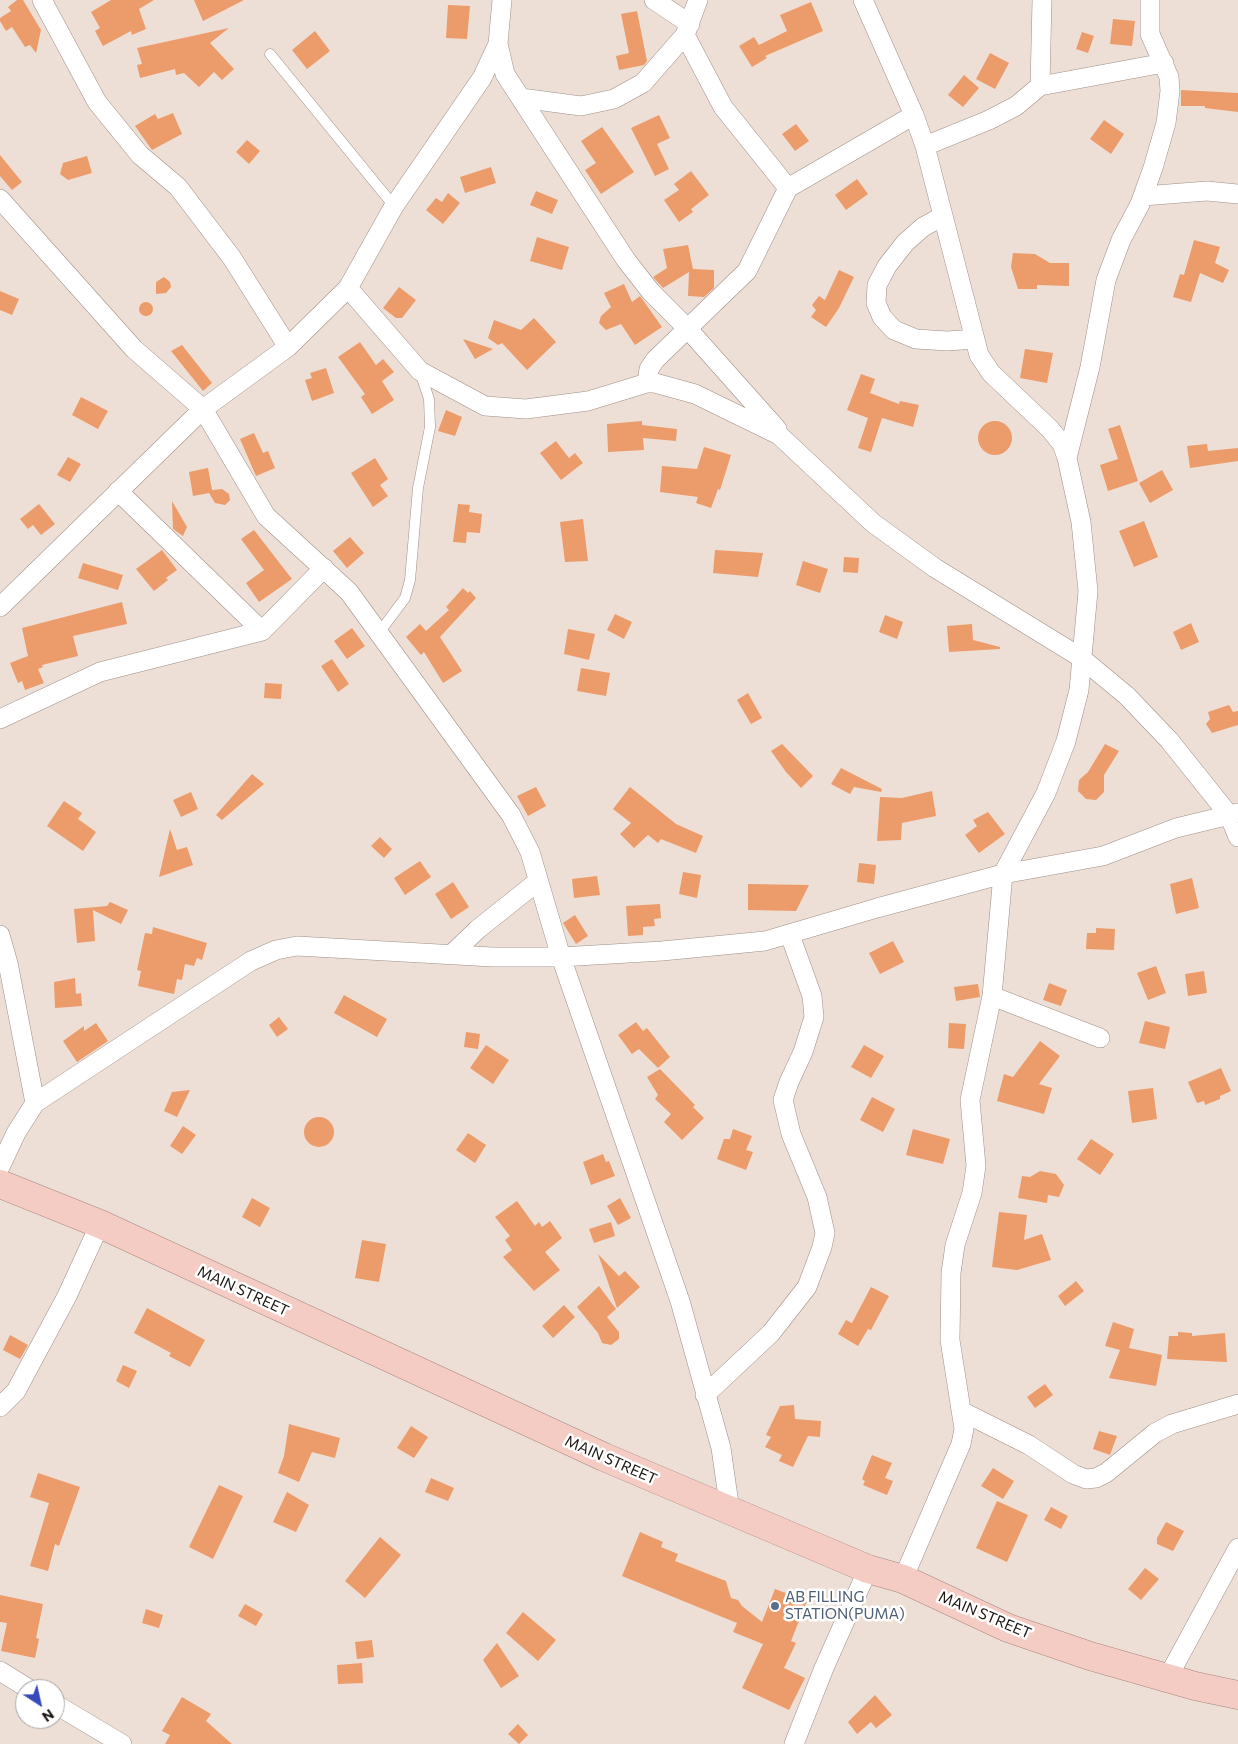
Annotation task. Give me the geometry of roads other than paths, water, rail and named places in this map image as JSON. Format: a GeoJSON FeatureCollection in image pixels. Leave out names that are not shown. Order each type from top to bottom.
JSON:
{"type":"FeatureCollection","features":[{"type":"Feature","properties":{"kind":"highway","name":"MAIN STREET"},"geometry":{"type":"LineString","coordinates":[[0,1184],[100,1224],[586,1449],[868,1570],[903,1579],[1008,1628],[1090,1656],[1195,1686],[1238,1695]]}},
{"type":"Feature","properties":{"kind":"street"},"geometry":{"type":"LineString","coordinates":[[42,0],[96,102],[140,155],[178,187],[232,258],[288,347]]}},
{"type":"Feature","properties":{"kind":"street"},"geometry":{"type":"LineString","coordinates":[[502,0],[498,44],[505,74],[626,260],[650,292],[688,328],[790,444],[873,523],[935,568],[1080,657],[1127,696],[1149,718],[1233,814],[1238,837]]}},
{"type":"Feature","properties":{"kind":"street"},"geometry":{"type":"LineString","coordinates":[[654,0],[688,29],[723,107],[788,188]]}},
{"type":"Feature","properties":{"kind":"street"},"geometry":{"type":"LineString","coordinates":[[521,98],[580,106],[614,99],[643,83],[688,29],[698,0]]}},
{"type":"Feature","properties":{"kind":"street"},"geometry":{"type":"LineString","coordinates":[[863,0],[914,115],[925,146],[975,339],[984,365],[1050,429],[1062,444],[1067,458],[1081,522],[1088,591],[1080,657],[1079,690],[1066,741],[1046,793],[1003,874],[992,996],[970,1100],[976,1166],[972,1193],[955,1245],[951,1273],[950,1340],[963,1412],[964,1428],[961,1444],[903,1579]]}},
{"type":"Feature","properties":{"kind":"street"},"geometry":{"type":"LineString","coordinates":[[1040,86],[1042,0]]}},
{"type":"Feature","properties":{"kind":"street"},"geometry":{"type":"LineString","coordinates":[[1067,458],[1090,367],[1106,280],[1121,240],[1143,196],[1166,124],[1170,92],[1164,63],[1150,34],[1150,0]]}},
{"type":"Feature","properties":{"kind":"street"},"geometry":{"type":"LineString","coordinates":[[0,607],[203,409],[288,347],[348,288],[394,206],[482,78],[498,44]]}},
{"type":"Feature","properties":{"kind":"street"},"geometry":{"type":"LineString","coordinates":[[925,146],[990,120],[1016,106],[1040,86],[1164,63]]}},
{"type":"Feature","properties":{"kind":"street"},"geometry":{"type":"LineString","coordinates":[[647,383],[650,369],[656,360],[747,271],[788,188],[914,115]]}},
{"type":"Feature","properties":{"kind":"street"},"geometry":{"type":"LineString","coordinates":[[1143,196],[1207,191],[1238,194]]}},
{"type":"Feature","properties":{"kind":"street"},"geometry":{"type":"LineString","coordinates":[[0,199],[134,349],[203,409],[266,516],[349,592],[511,815],[530,852],[562,957],[680,1301],[721,1448],[730,1511]]}},
{"type":"Feature","properties":{"kind":"street"},"geometry":{"type":"LineString","coordinates":[[944,216],[923,227],[904,243],[877,285],[876,303],[882,317],[894,330],[916,338],[947,341],[975,339]]}},
{"type":"Feature","properties":{"kind":"street"},"geometry":{"type":"LineString","coordinates":[[348,288],[420,371],[485,406],[526,409],[588,401],[647,383],[655,383],[704,398],[761,425],[790,444]]}},
{"type":"Feature","properties":{"kind":"street"},"geometry":{"type":"LineString","coordinates":[[118,491],[262,631]]}},
{"type":"Feature","properties":{"kind":"street"},"geometry":{"type":"LineString","coordinates":[[0,719],[100,672],[262,631],[324,568]]}},
{"type":"Feature","properties":{"kind":"street"},"geometry":{"type":"LineString","coordinates":[[0,1168],[16,1133],[35,1103],[225,978],[276,950],[297,946],[453,953],[492,957],[562,957],[662,952],[765,941],[1003,874],[1103,856],[1176,828],[1233,814]]}},
{"type":"Feature","properties":{"kind":"street"},"geometry":{"type":"LineString","coordinates":[[453,953],[478,929],[538,882]]}},
{"type":"Feature","properties":{"kind":"street"},"geometry":{"type":"LineString","coordinates":[[0,935],[8,963],[35,1103]]}},
{"type":"Feature","properties":{"kind":"street"},"geometry":{"type":"LineString","coordinates":[[705,1395],[771,1333],[807,1287],[822,1247],[825,1233],[817,1197],[791,1134],[783,1100],[789,1082],[804,1052],[814,1017],[812,996],[790,935]]}},
{"type":"Feature","properties":{"kind":"street"},"geometry":{"type":"LineString","coordinates":[[992,996],[1100,1038]]}},
{"type":"Feature","properties":{"kind":"street"},"geometry":{"type":"LineString","coordinates":[[0,1407],[16,1391],[68,1296],[100,1224]]}},
{"type":"Feature","properties":{"kind":"street"},"geometry":{"type":"LineString","coordinates":[[963,1412],[1029,1446],[1073,1474],[1086,1479],[1096,1478],[1106,1473],[1155,1433],[1172,1424],[1238,1404]]}},
{"type":"Feature","properties":{"kind":"street"},"geometry":{"type":"LineString","coordinates":[[1168,1677],[1238,1548]]}},
{"type":"Feature","properties":{"kind":"street"},"geometry":{"type":"LineString","coordinates":[[794,1744],[824,1668],[868,1570]]}},
{"type":"Feature","properties":{"kind":"street"},"geometry":{"type":"LineString","coordinates":[[0,1671],[15,1680]]}},
{"type":"Feature","properties":{"kind":"street"},"geometry":{"type":"LineString","coordinates":[[65,1710],[122,1744]]}},
{"type":"Feature","properties":{"kind":"lane"},"geometry":{"type":"LineString","coordinates":[[270,54],[394,206]]}},
{"type":"Feature","properties":{"kind":"lane"},"geometry":{"type":"LineString","coordinates":[[379,633],[405,598],[410,580],[418,488],[430,427],[429,399],[420,371]]}},
{"type":"Feature","properties":{"kind":"place","name":"AB FILLING STATION(PUMA)"},"geometry":{"type":"Point","coordinates":[775,1606]}}]}
